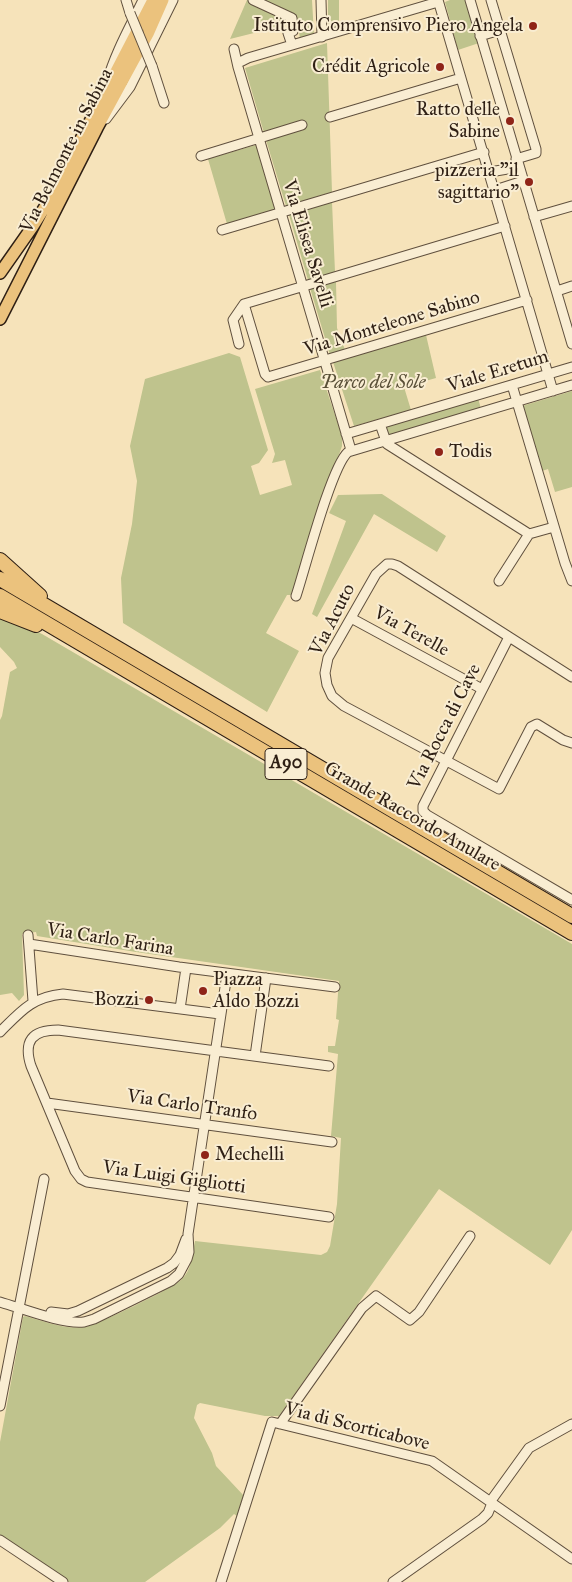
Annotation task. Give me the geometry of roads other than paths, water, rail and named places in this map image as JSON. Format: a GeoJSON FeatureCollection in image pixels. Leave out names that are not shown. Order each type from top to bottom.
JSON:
{"type":"FeatureCollection","features":[{"type":"Feature","properties":{"kind":"highway"},"geometry":{"type":"LineString","coordinates":[[0,560],[65,618]]}},
{"type":"Feature","properties":{"kind":"highway","name":"Grande Raccordo Anulare"},"geometry":{"type":"LineString","coordinates":[[0,579],[572,916]]}},
{"type":"Feature","properties":{"kind":"highway","name":"Grande Raccordo Anulare"},"geometry":{"type":"LineString","coordinates":[[0,596],[572,933]]}},
{"type":"Feature","properties":{"kind":"highway"},"geometry":{"type":"LineString","coordinates":[[0,611],[36,625],[61,632]]}},
{"type":"Feature","properties":{"kind":"main road","name":"Via Belmonte in Sabina"},"geometry":{"type":"LineString","coordinates":[[0,273],[43,210],[153,0]]}},
{"type":"Feature","properties":{"kind":"main road","name":"Via Belmonte in Sabina"},"geometry":{"type":"LineString","coordinates":[[0,318],[97,128],[148,34],[163,0]]}},
{"type":"Feature","properties":{"kind":"street"},"geometry":{"type":"LineString","coordinates":[[126,0],[152,66],[164,103]]}},
{"type":"Feature","properties":{"kind":"street"},"geometry":{"type":"LineString","coordinates":[[103,97],[113,63],[143,0]]}},
{"type":"Feature","properties":{"kind":"street"},"geometry":{"type":"LineString","coordinates":[[97,128],[130,87],[172,0]]}},
{"type":"Feature","properties":{"kind":"street"},"geometry":{"type":"LineString","coordinates":[[253,0],[292,18],[293,32],[288,33],[292,45]]}},
{"type":"Feature","properties":{"kind":"street"},"geometry":{"type":"LineString","coordinates":[[320,0],[322,36]]}},
{"type":"Feature","properties":{"kind":"street"},"geometry":{"type":"LineString","coordinates":[[470,0],[572,344]]}},
{"type":"Feature","properties":{"kind":"street"},"geometry":{"type":"LineString","coordinates":[[490,172],[517,163],[536,153],[491,0]]}},
{"type":"Feature","properties":{"kind":"street"},"geometry":{"type":"LineString","coordinates":[[238,63],[248,58],[438,1],[490,172],[553,391]]}},
{"type":"Feature","properties":{"kind":"street"},"geometry":{"type":"LineString","coordinates":[[480,36],[500,30]]}},
{"type":"Feature","properties":{"kind":"street","name":"Via Elisea Savelli"},"geometry":{"type":"LineString","coordinates":[[234,49],[351,450]]}},
{"type":"Feature","properties":{"kind":"street"},"geometry":{"type":"LineString","coordinates":[[330,117],[461,78]]}},
{"type":"Feature","properties":{"kind":"street"},"geometry":{"type":"LineString","coordinates":[[201,156],[302,125]]}},
{"type":"Feature","properties":{"kind":"street"},"geometry":{"type":"LineString","coordinates":[[222,230],[484,152]]}},
{"type":"Feature","properties":{"kind":"street"},"geometry":{"type":"LineString","coordinates":[[495,190],[523,181]]}},
{"type":"Feature","properties":{"kind":"street"},"geometry":{"type":"LineString","coordinates":[[534,217],[572,206]]}},
{"type":"Feature","properties":{"kind":"street"},"geometry":{"type":"LineString","coordinates":[[239,344],[233,320],[244,304],[505,226]]}},
{"type":"Feature","properties":{"kind":"street"},"geometry":{"type":"LineString","coordinates":[[557,291],[572,286]]}},
{"type":"Feature","properties":{"kind":"street","name":"Via Monteleone Sabino"},"geometry":{"type":"LineString","coordinates":[[244,304],[267,377],[527,300]]}},
{"type":"Feature","properties":{"kind":"street","name":"Viale Eretum"},"geometry":{"type":"LineString","coordinates":[[346,434],[572,367]]}},
{"type":"Feature","properties":{"kind":"street"},"geometry":{"type":"LineString","coordinates":[[512,385],[572,580]]}},
{"type":"Feature","properties":{"kind":"street","name":"Viale Eretum"},"geometry":{"type":"LineString","coordinates":[[351,450],[572,385]]}},
{"type":"Feature","properties":{"kind":"street"},"geometry":{"type":"LineString","coordinates":[[480,395],[485,411]]}},
{"type":"Feature","properties":{"kind":"street"},"geometry":{"type":"LineString","coordinates":[[380,424],[386,444],[529,534]]}},
{"type":"Feature","properties":{"kind":"street"},"geometry":{"type":"LineString","coordinates":[[296,596],[332,482],[343,457],[351,450]]}},
{"type":"Feature","properties":{"kind":"street"},"geometry":{"type":"LineString","coordinates":[[499,581],[529,534],[554,526]]}},
{"type":"Feature","properties":{"kind":"street","name":"Via Acuto"},"geometry":{"type":"LineString","coordinates":[[572,677],[392,564],[385,565],[376,574],[332,649],[326,664],[325,679],[330,694],[344,706],[499,789],[533,725],[537,724],[563,740],[572,743]]}},
{"type":"Feature","properties":{"kind":"street","name":"Via Terelle"},"geometry":{"type":"LineString","coordinates":[[351,618],[482,689]]}},
{"type":"Feature","properties":{"kind":"street","name":"Via Rocca di Cave"},"geometry":{"type":"LineString","coordinates":[[509,637],[423,806],[424,814],[572,900]]}},
{"type":"Feature","properties":{"kind":"street","name":"Via Carlo Farina"},"geometry":{"type":"LineString","coordinates":[[33,1001],[29,939],[186,968]]}},
{"type":"Feature","properties":{"kind":"street"},"geometry":{"type":"LineString","coordinates":[[180,1009],[186,968],[335,987]]}},
{"type":"Feature","properties":{"kind":"street"},"geometry":{"type":"LineString","coordinates":[[18,1307],[64,1314],[78,1311],[158,1274],[172,1265],[180,1255],[188,1234],[227,974]]}},
{"type":"Feature","properties":{"kind":"street"},"geometry":{"type":"LineString","coordinates":[[255,1056],[266,978]]}},
{"type":"Feature","properties":{"kind":"street"},"geometry":{"type":"LineString","coordinates":[[0,1032],[33,1001],[54,995],[71,994],[220,1014]]}},
{"type":"Feature","properties":{"kind":"street","name":"Via Luigi Gigliotti"},"geometry":{"type":"LineString","coordinates":[[328,1217],[99,1185],[81,1179],[75,1171],[31,1066],[28,1052],[31,1040],[41,1031],[69,1031],[329,1066]]}},
{"type":"Feature","properties":{"kind":"street","name":"Via Carlo Tranfo"},"geometry":{"type":"LineString","coordinates":[[47,1103],[332,1142]]}},
{"type":"Feature","properties":{"kind":"street"},"geometry":{"type":"LineString","coordinates":[[0,1406],[44,1179]]}},
{"type":"Feature","properties":{"kind":"street"},"geometry":{"type":"LineString","coordinates":[[0,1302],[75,1323],[94,1319],[171,1282],[179,1274],[187,1259],[189,1252],[188,1234]]}},
{"type":"Feature","properties":{"kind":"street"},"geometry":{"type":"LineString","coordinates":[[280,1424],[362,1308],[371,1299],[376,1296],[410,1320],[419,1312],[470,1236]]}},
{"type":"Feature","properties":{"kind":"street","name":"Via di Scorticabove"},"geometry":{"type":"LineString","coordinates":[[220,1582],[272,1422],[432,1461],[572,1559]]}},
{"type":"Feature","properties":{"kind":"street"},"geometry":{"type":"LineString","coordinates":[[394,1582],[482,1519],[488,1513],[491,1502],[529,1448],[572,1424]]}},
{"type":"Feature","properties":{"kind":"street"},"geometry":{"type":"LineString","coordinates":[[0,1540],[63,1582]]}},
{"type":"Feature","properties":{"kind":"place","name":"Istituto Comprensivo Piero Angela"},"geometry":{"type":"Point","coordinates":[533,26]}},
{"type":"Feature","properties":{"kind":"place","name":"Crédit Agricole"},"geometry":{"type":"Point","coordinates":[440,67]}},
{"type":"Feature","properties":{"kind":"place","name":"Ratto delle Sabine"},"geometry":{"type":"Point","coordinates":[510,121]}},
{"type":"Feature","properties":{"kind":"place","name":"pizzeria \"il sagittario\""},"geometry":{"type":"Point","coordinates":[529,182]}},
{"type":"Feature","properties":{"kind":"place","name":"Todis"},"geometry":{"type":"Point","coordinates":[439,452]}},
{"type":"Feature","properties":{"kind":"place","name":"Piazza Aldo Bozzi"},"geometry":{"type":"Point","coordinates":[203,991]}},
{"type":"Feature","properties":{"kind":"place","name":"Bozzi"},"geometry":{"type":"Point","coordinates":[149,1000]}},
{"type":"Feature","properties":{"kind":"place","name":"Mechelli"},"geometry":{"type":"Point","coordinates":[205,1155]}},
{"type":"Feature","properties":{"kind":"park label","name":"Parco del Sole"},"geometry":{"type":"Point","coordinates":[373,383]}}]}
